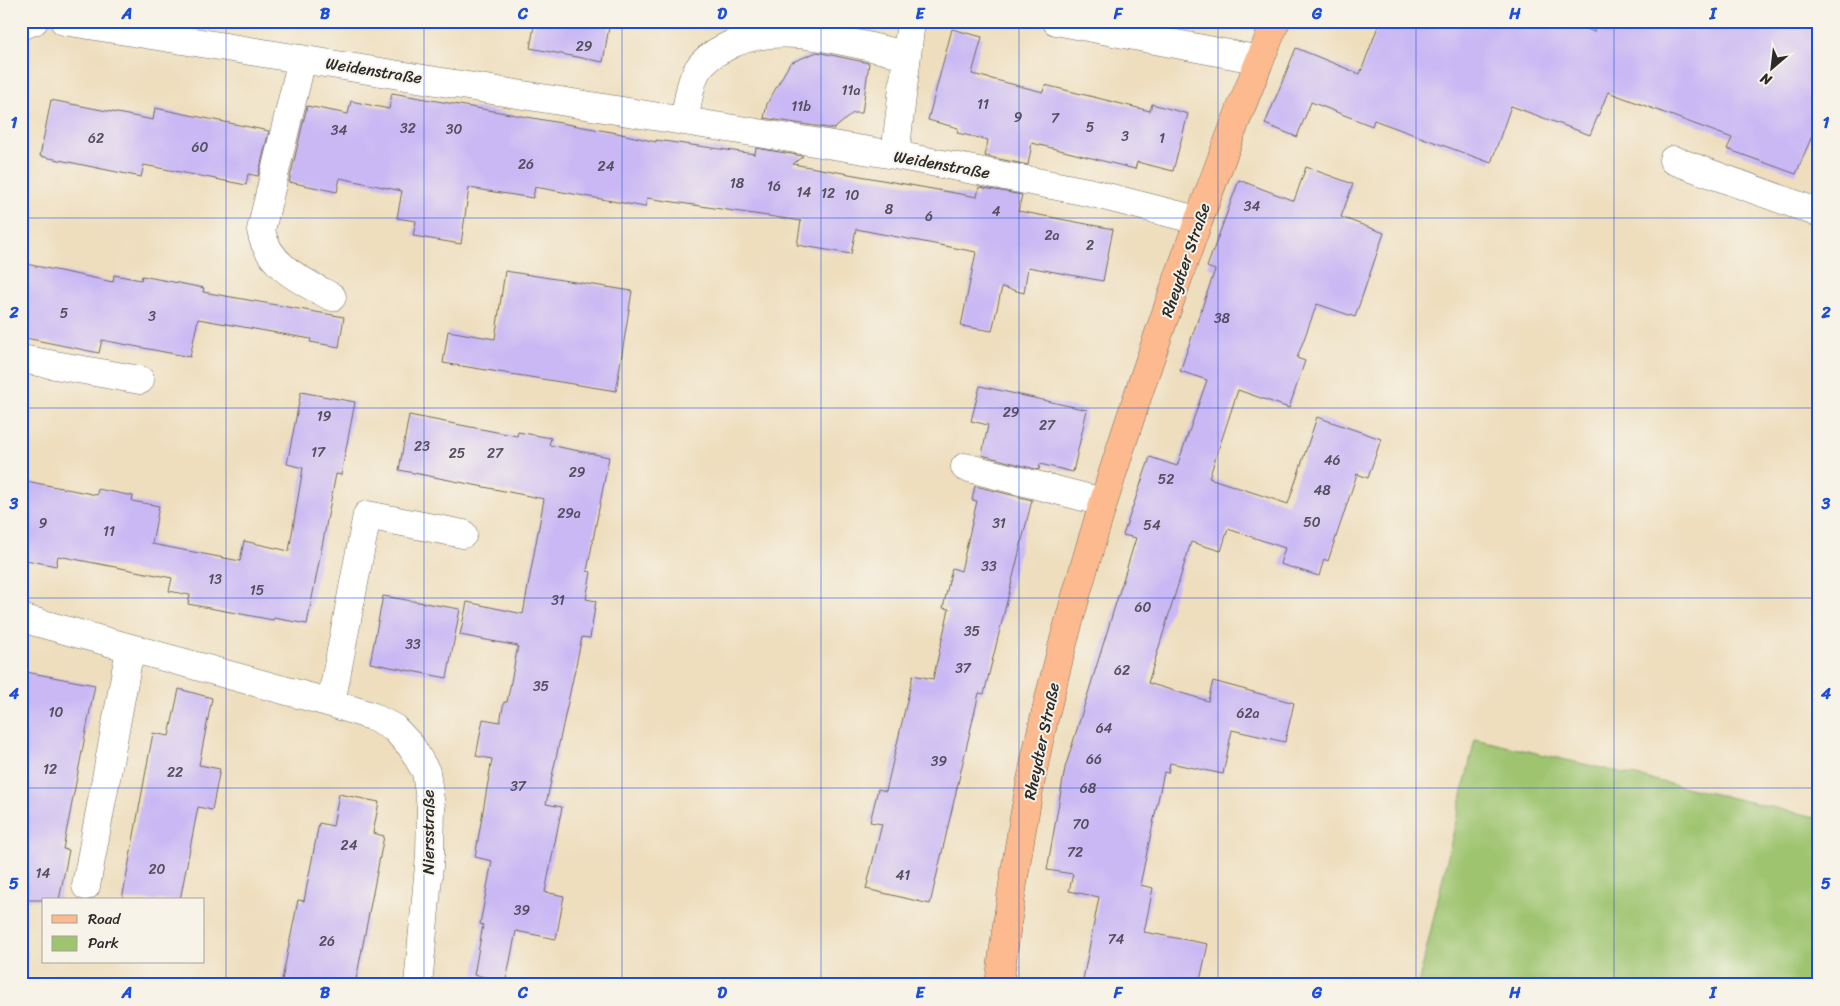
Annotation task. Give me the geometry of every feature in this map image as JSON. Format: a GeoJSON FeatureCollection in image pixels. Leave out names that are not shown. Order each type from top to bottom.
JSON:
{"type":"FeatureCollection","features":[{"type":"Feature","properties":{"kind":"main road","name":"Rheydter Straße"},"geometry":{"type":"LineString","coordinates":[[998,985],[1017,859],[1036,759],[1057,668],[1103,502],[1197,220],[1276,21]]}},
{"type":"Feature","properties":{"kind":"street"},"geometry":{"type":"LineString","coordinates":[[21,26],[34,21]]}},
{"type":"Feature","properties":{"kind":"street","name":"Weidenstraße"},"geometry":{"type":"LineString","coordinates":[[64,21],[895,155],[1080,191],[1197,220]]}},
{"type":"Feature","properties":{"kind":"street"},"geometry":{"type":"LineString","coordinates":[[895,155],[911,21]]}},
{"type":"Feature","properties":{"kind":"street"},"geometry":{"type":"LineString","coordinates":[[1056,21],[1260,60]]}},
{"type":"Feature","properties":{"kind":"street"},"geometry":{"type":"LineString","coordinates":[[684,121],[698,68],[717,52],[743,39],[762,34],[793,33],[907,55]]}},
{"type":"Feature","properties":{"kind":"street"},"geometry":{"type":"LineString","coordinates":[[302,59],[261,230],[270,253],[283,267],[296,278],[332,297]]}},
{"type":"Feature","properties":{"kind":"street"},"geometry":{"type":"LineString","coordinates":[[1673,160],[1819,213]]}},
{"type":"Feature","properties":{"kind":"street"},"geometry":{"type":"LineString","coordinates":[[21,359],[140,380]]}},
{"type":"Feature","properties":{"kind":"street"},"geometry":{"type":"LineString","coordinates":[[965,467],[1103,502]]}},
{"type":"Feature","properties":{"kind":"street"},"geometry":{"type":"LineString","coordinates":[[331,703],[367,515],[463,534]]}},
{"type":"Feature","properties":{"kind":"street","name":"Niersstraße"},"geometry":{"type":"LineString","coordinates":[[21,618],[331,703],[371,716],[394,728],[411,746],[426,772],[431,807],[430,855],[418,985]]}},
{"type":"Feature","properties":{"kind":"street"},"geometry":{"type":"LineString","coordinates":[[86,886],[130,649]]}},
{"type":"Feature","properties":{"kind":"green space"},"geometry":{"type":"Polygon","coordinates":[[[1475,739],[1819,818],[1819,985],[1418,985],[1475,739]]]}},
{"type":"Feature","properties":{"kind":"building"},"geometry":{"type":"Polygon","coordinates":[[[535,21],[610,21],[603,62],[530,48],[535,21]]]}},
{"type":"Feature","properties":{"kind":"building"},"geometry":{"type":"Polygon","coordinates":[[[1380,21],[1567,21],[1594,32],[1596,21],[1819,21],[1819,119],[1796,174],[1727,149],[1732,138],[1608,92],[1590,135],[1511,106],[1491,163],[1374,120],[1372,126],[1311,102],[1297,137],[1265,124],[1296,48],[1360,74],[1380,21]]]}},
{"type":"Feature","properties":{"kind":"building"},"geometry":{"type":"Polygon","coordinates":[[[952,29],[982,37],[972,74],[1043,92],[1045,85],[1150,111],[1152,104],[1188,114],[1173,171],[1137,162],[1135,169],[1032,143],[1028,165],[985,156],[988,140],[957,133],[958,128],[928,120],[952,29]]]}},
{"type":"Feature","properties":{"kind":"building"},"geometry":{"type":"Polygon","coordinates":[[[817,52],[869,63],[862,113],[853,113],[834,129],[764,118],[767,104],[790,63],[817,52]]]}},
{"type":"Feature","properties":{"kind":"building"},"geometry":{"type":"Polygon","coordinates":[[[392,93],[617,133],[656,142],[656,140],[755,154],[756,148],[803,156],[793,164],[977,197],[979,187],[1022,195],[1018,211],[1113,229],[1103,281],[1028,267],[1024,293],[1002,287],[992,331],[961,326],[976,252],[856,229],[851,254],[797,245],[801,221],[647,198],[645,207],[535,187],[533,198],[469,188],[461,244],[413,236],[416,221],[397,218],[402,191],[340,178],[337,192],[289,182],[307,106],[348,114],[351,101],[389,109],[392,93]]]}},
{"type":"Feature","properties":{"kind":"building"},"geometry":{"type":"Polygon","coordinates":[[[51,100],[153,120],[155,108],[269,131],[258,176],[248,174],[246,185],[144,165],[141,177],[40,156],[51,100]]]}},
{"type":"Feature","properties":{"kind":"building"},"geometry":{"type":"Polygon","coordinates":[[[1306,167],[1353,184],[1341,217],[1384,233],[1355,317],[1317,304],[1297,358],[1305,361],[1289,408],[1238,390],[1209,478],[1288,504],[1317,417],[1381,439],[1368,478],[1357,474],[1328,561],[1324,559],[1319,576],[1280,564],[1285,548],[1228,529],[1221,551],[1191,542],[1148,683],[1208,701],[1213,681],[1294,703],[1285,742],[1232,730],[1223,774],[1170,763],[1168,773],[1164,772],[1140,885],[1153,888],[1144,932],[1208,944],[1199,985],[1082,985],[1099,897],[1069,891],[1073,874],[1047,870],[1065,768],[1136,538],[1123,535],[1150,457],[1177,466],[1207,380],[1180,371],[1215,270],[1207,267],[1239,180],[1294,201],[1306,167]]]}},
{"type":"Feature","properties":{"kind":"building"},"geometry":{"type":"Polygon","coordinates":[[[26,264],[113,282],[114,275],[141,280],[142,276],[204,288],[203,292],[344,317],[339,347],[310,342],[311,339],[198,319],[190,357],[102,340],[99,353],[21,337],[21,288],[26,264]]]}},
{"type":"Feature","properties":{"kind":"building"},"geometry":{"type":"Polygon","coordinates":[[[505,271],[632,291],[616,391],[443,363],[448,331],[495,339],[505,271]]]}},
{"type":"Feature","properties":{"kind":"building"},"geometry":{"type":"Polygon","coordinates":[[[980,386],[1087,410],[1073,472],[1040,464],[1039,470],[982,455],[988,425],[971,421],[980,386]]]}},
{"type":"Feature","properties":{"kind":"building"},"geometry":{"type":"Polygon","coordinates":[[[301,392],[355,402],[341,475],[336,474],[307,624],[274,618],[273,620],[188,604],[190,595],[169,591],[172,578],[58,556],[56,566],[21,559],[21,480],[97,495],[98,489],[133,496],[132,501],[159,506],[152,544],[240,561],[244,541],[289,551],[303,468],[287,464],[301,392]]]}},
{"type":"Feature","properties":{"kind":"building"},"geometry":{"type":"Polygon","coordinates":[[[409,415],[517,436],[518,432],[551,438],[549,445],[609,457],[587,571],[591,572],[586,599],[596,601],[590,638],[582,637],[546,804],[562,807],[545,892],[564,896],[556,939],[516,931],[506,981],[474,975],[483,925],[480,924],[492,861],[475,857],[492,759],[476,756],[483,719],[500,722],[504,702],[507,702],[518,646],[460,635],[467,602],[523,614],[544,499],[399,470],[409,415]]]}},
{"type":"Feature","properties":{"kind":"building"},"geometry":{"type":"Polygon","coordinates":[[[975,486],[1032,500],[984,694],[979,693],[930,904],[866,889],[882,824],[870,822],[878,789],[886,791],[913,675],[933,679],[949,609],[943,608],[952,568],[961,571],[977,501],[972,500],[975,486]]]}},
{"type":"Feature","properties":{"kind":"building"},"geometry":{"type":"Polygon","coordinates":[[[383,596],[460,609],[447,678],[370,663],[383,596]]]}},
{"type":"Feature","properties":{"kind":"building"},"geometry":{"type":"Polygon","coordinates":[[[21,671],[95,685],[63,849],[69,850],[59,898],[21,900],[21,671]]]}},
{"type":"Feature","properties":{"kind":"building"},"geometry":{"type":"Polygon","coordinates":[[[179,689],[212,698],[199,765],[220,769],[212,810],[198,807],[180,898],[122,898],[153,733],[169,736],[179,689]]]}},
{"type":"Feature","properties":{"kind":"building"},"geometry":{"type":"Polygon","coordinates":[[[339,794],[379,802],[373,833],[384,836],[355,985],[281,985],[298,900],[304,901],[319,823],[333,826],[339,794]]]}}]}
